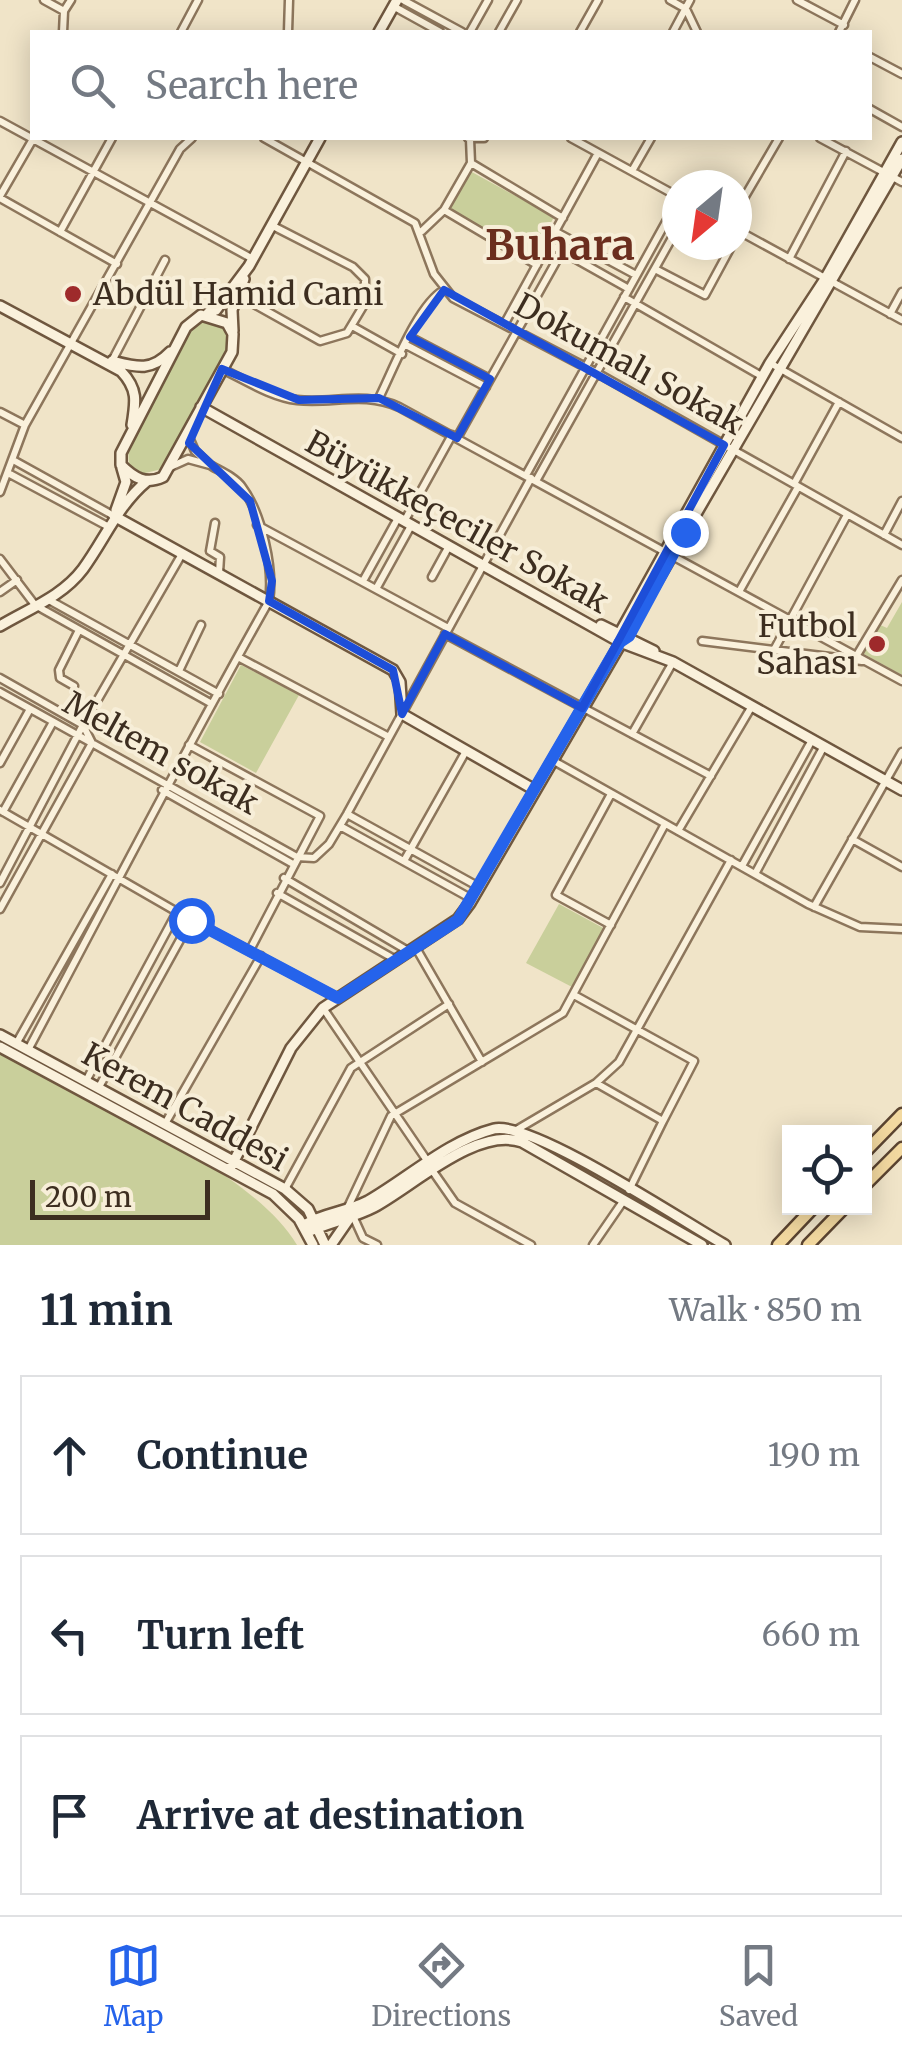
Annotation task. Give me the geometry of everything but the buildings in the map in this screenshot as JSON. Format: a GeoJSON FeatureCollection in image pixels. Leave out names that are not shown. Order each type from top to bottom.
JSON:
{"type":"FeatureCollection","features":[{"type":"Feature","properties":{"kind":"main road"},"geometry":{"type":"LineString","coordinates":[[872,1146],[902,1114]]}},
{"type":"Feature","properties":{"kind":"main road"},"geometry":{"type":"LineString","coordinates":[[872,1178],[902,1148]]}},
{"type":"Feature","properties":{"kind":"main road"},"geometry":{"type":"LineString","coordinates":[[778,1245],[806,1215]]}},
{"type":"Feature","properties":{"kind":"main road"},"geometry":{"type":"LineString","coordinates":[[808,1245],[837,1215]]}},
{"type":"Feature","properties":{"kind":"main road"},"geometry":{"type":"LineString","coordinates":[[792,1230],[794,1245]]}},
{"type":"Feature","properties":{"kind":"street"},"geometry":{"type":"LineString","coordinates":[[44,0],[64,11]]}},
{"type":"Feature","properties":{"kind":"street"},"geometry":{"type":"LineString","coordinates":[[62,30],[64,11],[71,0]]}},
{"type":"Feature","properties":{"kind":"street"},"geometry":{"type":"LineString","coordinates":[[185,30],[198,0]]}},
{"type":"Feature","properties":{"kind":"street"},"geometry":{"type":"LineString","coordinates":[[288,30],[289,0]]}},
{"type":"Feature","properties":{"kind":"street"},"geometry":{"type":"LineString","coordinates":[[471,30],[488,0]]}},
{"type":"Feature","properties":{"kind":"street"},"geometry":{"type":"LineString","coordinates":[[500,30],[516,0]]}},
{"type":"Feature","properties":{"kind":"street"},"geometry":{"type":"LineString","coordinates":[[581,30],[598,0]]}},
{"type":"Feature","properties":{"kind":"street"},"geometry":{"type":"LineString","coordinates":[[670,0],[686,9],[696,30]]}},
{"type":"Feature","properties":{"kind":"street"},"geometry":{"type":"LineString","coordinates":[[674,30],[690,0]]}},
{"type":"Feature","properties":{"kind":"street"},"geometry":{"type":"LineString","coordinates":[[797,0],[841,29],[855,0]]}},
{"type":"Feature","properties":{"kind":"street"},"geometry":{"type":"LineString","coordinates":[[380,30],[398,2]]}},
{"type":"Feature","properties":{"kind":"street"},"geometry":{"type":"LineString","coordinates":[[398,2],[437,30]]}},
{"type":"Feature","properties":{"kind":"street"},"geometry":{"type":"LineString","coordinates":[[398,2],[458,30]]}},
{"type":"Feature","properties":{"kind":"street"},"geometry":{"type":"LineString","coordinates":[[872,58],[902,74]]}},
{"type":"Feature","properties":{"kind":"street"},"geometry":{"type":"LineString","coordinates":[[872,110],[902,127]]}},
{"type":"Feature","properties":{"kind":"street"},"geometry":{"type":"LineString","coordinates":[[0,121],[30,136]]}},
{"type":"Feature","properties":{"kind":"street"},"geometry":{"type":"LineString","coordinates":[[32,140],[0,197],[117,264]]}},
{"type":"Feature","properties":{"kind":"street"},"geometry":{"type":"LineString","coordinates":[[37,140],[251,263]]}},
{"type":"Feature","properties":{"kind":"street"},"geometry":{"type":"LineString","coordinates":[[60,232],[111,140]]}},
{"type":"Feature","properties":{"kind":"street"},"geometry":{"type":"LineString","coordinates":[[0,492],[25,426],[180,149],[190,140]]}},
{"type":"Feature","properties":{"kind":"street"},"geometry":{"type":"LineString","coordinates":[[268,140],[398,210],[422,231],[444,290],[434,295],[380,398]]}},
{"type":"Feature","properties":{"kind":"street"},"geometry":{"type":"LineString","coordinates":[[0,626],[35,604],[49,600],[82,571],[109,527],[126,482],[121,453],[182,336],[193,318],[216,310],[251,263],[319,140]]}},
{"type":"Feature","properties":{"kind":"street"},"geometry":{"type":"LineString","coordinates":[[422,231],[444,210],[471,163],[468,140]]}},
{"type":"Feature","properties":{"kind":"street"},"geometry":{"type":"LineString","coordinates":[[575,140],[662,190]]}},
{"type":"Feature","properties":{"kind":"street"},"geometry":{"type":"LineString","coordinates":[[632,171],[650,140]]}},
{"type":"Feature","properties":{"kind":"street"},"geometry":{"type":"LineString","coordinates":[[752,184],[778,140]]}},
{"type":"Feature","properties":{"kind":"street"},"geometry":{"type":"LineString","coordinates":[[824,140],[893,177]]}},
{"type":"Feature","properties":{"kind":"street"},"geometry":{"type":"LineString","coordinates":[[893,177],[902,142]]}},
{"type":"Feature","properties":{"kind":"street"},"geometry":{"type":"LineString","coordinates":[[505,324],[598,152]]}},
{"type":"Feature","properties":{"kind":"street"},"geometry":{"type":"LineString","coordinates":[[789,258],[846,152]]}},
{"type":"Feature","properties":{"kind":"street"},"geometry":{"type":"LineString","coordinates":[[233,1164],[291,1048],[323,1008],[458,920],[472,899],[774,366],[902,160]]}},
{"type":"Feature","properties":{"kind":"street"},"geometry":{"type":"LineString","coordinates":[[471,163],[563,218]]}},
{"type":"Feature","properties":{"kind":"street"},"geometry":{"type":"LineString","coordinates":[[444,210],[537,265]]}},
{"type":"Feature","properties":{"kind":"street"},"geometry":{"type":"LineString","coordinates":[[238,295],[320,341],[346,334],[365,302],[365,279],[353,266],[274,226]]}},
{"type":"Feature","properties":{"kind":"street"},"geometry":{"type":"LineString","coordinates":[[295,860],[306,860],[322,852],[347,814],[531,478],[585,367],[662,227]]}},
{"type":"Feature","properties":{"kind":"street"},"geometry":{"type":"LineString","coordinates":[[556,232],[636,275]]}},
{"type":"Feature","properties":{"kind":"street"},"geometry":{"type":"LineString","coordinates":[[752,239],[902,320]]}},
{"type":"Feature","properties":{"kind":"street"},"geometry":{"type":"LineString","coordinates":[[549,244],[626,293],[635,304],[763,377]]}},
{"type":"Feature","properties":{"kind":"street"},"geometry":{"type":"LineString","coordinates":[[363,582],[488,383],[562,251]]}},
{"type":"Feature","properties":{"kind":"street"},"geometry":{"type":"LineString","coordinates":[[531,478],[597,373],[662,256]]}},
{"type":"Feature","properties":{"kind":"street"},"geometry":{"type":"LineString","coordinates":[[112,361],[165,260]]}},
{"type":"Feature","properties":{"kind":"street"},"geometry":{"type":"LineString","coordinates":[[655,269],[706,294],[724,260]]}},
{"type":"Feature","properties":{"kind":"street"},"geometry":{"type":"LineString","coordinates":[[114,516],[147,481],[162,477],[232,352],[232,310],[251,263]]}},
{"type":"Feature","properties":{"kind":"street","name":"Dokumalı Sokak"},"geometry":{"type":"LineString","coordinates":[[444,290],[902,545]]}},
{"type":"Feature","properties":{"kind":"street"},"geometry":{"type":"LineString","coordinates":[[890,314],[902,292]]}},
{"type":"Feature","properties":{"kind":"street"},"geometry":{"type":"LineString","coordinates":[[0,306],[100,357],[140,369],[157,364],[182,336]]}},
{"type":"Feature","properties":{"kind":"street"},"geometry":{"type":"LineString","coordinates":[[201,316],[219,318],[233,334]]}},
{"type":"Feature","properties":{"kind":"street"},"geometry":{"type":"LineString","coordinates":[[352,326],[402,354]]}},
{"type":"Feature","properties":{"kind":"street"},"geometry":{"type":"LineString","coordinates":[[408,341],[488,383]]}},
{"type":"Feature","properties":{"kind":"street"},"geometry":{"type":"LineString","coordinates":[[100,357],[132,383],[136,398],[130,434]]}},
{"type":"Feature","properties":{"kind":"street"},"geometry":{"type":"LineString","coordinates":[[728,447],[763,377],[774,366]]}},
{"type":"Feature","properties":{"kind":"street"},"geometry":{"type":"LineString","coordinates":[[774,366],[902,438]]}},
{"type":"Feature","properties":{"kind":"street"},"geometry":{"type":"LineString","coordinates":[[222,368],[280,396],[299,400],[380,398],[902,681]]}},
{"type":"Feature","properties":{"kind":"street"},"geometry":{"type":"LineString","coordinates":[[740,590],[839,402]]}},
{"type":"Feature","properties":{"kind":"street","name":"Büyükkeçeciler Sokak"},"geometry":{"type":"LineString","coordinates":[[201,407],[588,621],[674,662],[902,790]]}},
{"type":"Feature","properties":{"kind":"street"},"geometry":{"type":"LineString","coordinates":[[0,412],[25,426]]}},
{"type":"Feature","properties":{"kind":"street"},"geometry":{"type":"LineString","coordinates":[[28,1050],[116,876],[269,601],[272,581],[257,525],[240,483],[210,465],[189,443],[187,432]]}},
{"type":"Feature","properties":{"kind":"street"},"geometry":{"type":"LineString","coordinates":[[167,469],[188,459],[210,465]]}},
{"type":"Feature","properties":{"kind":"street"},"geometry":{"type":"LineString","coordinates":[[13,460],[393,670],[403,698],[402,714]]}},
{"type":"Feature","properties":{"kind":"street"},"geometry":{"type":"LineString","coordinates":[[122,465],[147,481]]}},
{"type":"Feature","properties":{"kind":"street"},"geometry":{"type":"LineString","coordinates":[[8,473],[109,527]]}},
{"type":"Feature","properties":{"kind":"street"},"geometry":{"type":"LineString","coordinates":[[884,535],[902,501]]}},
{"type":"Feature","properties":{"kind":"street"},"geometry":{"type":"LineString","coordinates":[[774,650],[847,514]]}},
{"type":"Feature","properties":{"kind":"street"},"geometry":{"type":"LineString","coordinates":[[376,589],[405,520]]}},
{"type":"Feature","properties":{"kind":"street"},"geometry":{"type":"LineString","coordinates":[[215,524],[210,551],[220,557],[220,574]]}},
{"type":"Feature","properties":{"kind":"street"},"geometry":{"type":"LineString","coordinates":[[257,525],[711,776]]}},
{"type":"Feature","properties":{"kind":"street"},"geometry":{"type":"LineString","coordinates":[[432,577],[450,545]]}},
{"type":"Feature","properties":{"kind":"street"},"geometry":{"type":"LineString","coordinates":[[0,883],[129,643],[182,554]]}},
{"type":"Feature","properties":{"kind":"street"},"geometry":{"type":"LineString","coordinates":[[0,559],[35,604],[212,704]]}},
{"type":"Feature","properties":{"kind":"street"},"geometry":{"type":"LineString","coordinates":[[0,592],[17,580]]}},
{"type":"Feature","properties":{"kind":"street"},"geometry":{"type":"LineString","coordinates":[[857,655],[902,580]]}},
{"type":"Feature","properties":{"kind":"street"},"geometry":{"type":"LineString","coordinates":[[49,600],[219,694]]}},
{"type":"Feature","properties":{"kind":"street"},"geometry":{"type":"LineString","coordinates":[[179,671],[201,625]]}},
{"type":"Feature","properties":{"kind":"street"},"geometry":{"type":"LineString","coordinates":[[74,686],[60,678],[59,670],[80,630]]}},
{"type":"Feature","properties":{"kind":"street"},"geometry":{"type":"LineString","coordinates":[[702,641],[868,662]]}},
{"type":"Feature","properties":{"kind":"street"},"geometry":{"type":"LineString","coordinates":[[238,657],[389,738]]}},
{"type":"Feature","properties":{"kind":"street"},"geometry":{"type":"LineString","coordinates":[[632,734],[674,662]]}},
{"type":"Feature","properties":{"kind":"street","name":"Meltem sokak"},"geometry":{"type":"LineString","coordinates":[[0,678],[84,725]]}},
{"type":"Feature","properties":{"kind":"street"},"geometry":{"type":"LineString","coordinates":[[0,704],[2,694]]}},
{"type":"Feature","properties":{"kind":"street","name":"Meltem sokak"},"geometry":{"type":"LineString","coordinates":[[2,694],[295,860]]}},
{"type":"Feature","properties":{"kind":"street"},"geometry":{"type":"LineString","coordinates":[[678,831],[752,706]]}},
{"type":"Feature","properties":{"kind":"street"},"geometry":{"type":"LineString","coordinates":[[0,763],[30,709]]}},
{"type":"Feature","properties":{"kind":"street"},"geometry":{"type":"LineString","coordinates":[[402,714],[535,790]]}},
{"type":"Feature","properties":{"kind":"street"},"geometry":{"type":"LineString","coordinates":[[53,722],[2,811],[191,920],[338,998]]}},
{"type":"Feature","properties":{"kind":"street"},"geometry":{"type":"LineString","coordinates":[[0,909],[92,743],[84,725]]}},
{"type":"Feature","properties":{"kind":"street"},"geometry":{"type":"LineString","coordinates":[[742,866],[812,740]]}},
{"type":"Feature","properties":{"kind":"street"},"geometry":{"type":"LineString","coordinates":[[189,744],[320,816],[284,878],[250,950]]}},
{"type":"Feature","properties":{"kind":"street"},"geometry":{"type":"LineString","coordinates":[[755,874],[824,746]]}},
{"type":"Feature","properties":{"kind":"street"},"geometry":{"type":"LineString","coordinates":[[404,862],[466,751]]}},
{"type":"Feature","properties":{"kind":"street"},"geometry":{"type":"LineString","coordinates":[[814,907],[902,752]]}},
{"type":"Feature","properties":{"kind":"street"},"geometry":{"type":"LineString","coordinates":[[552,760],[814,907],[860,927],[902,929]]}},
{"type":"Feature","properties":{"kind":"street"},"geometry":{"type":"LineString","coordinates":[[611,794],[556,895],[611,925]]}},
{"type":"Feature","properties":{"kind":"street"},"geometry":{"type":"LineString","coordinates":[[347,814],[479,887]]}},
{"type":"Feature","properties":{"kind":"street"},"geometry":{"type":"LineString","coordinates":[[328,1245],[350,1215],[396,1112],[556,1019],[574,995],[665,824]]}},
{"type":"Feature","properties":{"kind":"street"},"geometry":{"type":"LineString","coordinates":[[340,826],[472,899]]}},
{"type":"Feature","properties":{"kind":"street"},"geometry":{"type":"LineString","coordinates":[[852,840],[902,867]]}},
{"type":"Feature","properties":{"kind":"street"},"geometry":{"type":"LineString","coordinates":[[311,1226],[350,1215],[493,1129],[518,1129],[596,1083],[618,1062],[731,860]]}},
{"type":"Feature","properties":{"kind":"street"},"geometry":{"type":"LineString","coordinates":[[16,1044],[116,876]]}},
{"type":"Feature","properties":{"kind":"street"},"geometry":{"type":"LineString","coordinates":[[284,878],[413,950],[482,1062]]}},
{"type":"Feature","properties":{"kind":"street"},"geometry":{"type":"LineString","coordinates":[[277,893],[396,960]]}},
{"type":"Feature","properties":{"kind":"street"},"geometry":{"type":"LineString","coordinates":[[86,1081],[177,912]]}},
{"type":"Feature","properties":{"kind":"street"},"geometry":{"type":"LineString","coordinates":[[99,1087],[191,920]]}},
{"type":"Feature","properties":{"kind":"street"},"geometry":{"type":"LineString","coordinates":[[166,1122],[261,956]]}},
{"type":"Feature","properties":{"kind":"street"},"geometry":{"type":"LineString","coordinates":[[574,995],[694,1062],[627,1195],[593,1245]]}},
{"type":"Feature","properties":{"kind":"street"},"geometry":{"type":"LineString","coordinates":[[286,1189],[351,1068],[448,1004]]}},
{"type":"Feature","properties":{"kind":"street"},"geometry":{"type":"LineString","coordinates":[[323,1008],[455,1203],[531,1245]]}},
{"type":"Feature","properties":{"kind":"street","name":"Kerem Caddesi"},"geometry":{"type":"LineString","coordinates":[[0,1036],[166,1122],[233,1164],[280,1199],[328,1245]]}},
{"type":"Feature","properties":{"kind":"street","name":"Kerem Caddesi"},"geometry":{"type":"LineString","coordinates":[[0,1047],[286,1189],[311,1226],[313,1245]]}},
{"type":"Feature","properties":{"kind":"street"},"geometry":{"type":"LineString","coordinates":[[596,1083],[663,1120]]}},
{"type":"Feature","properties":{"kind":"street"},"geometry":{"type":"LineString","coordinates":[[518,1129],[702,1245]]}},
{"type":"Feature","properties":{"kind":"street"},"geometry":{"type":"LineString","coordinates":[[430,1166],[491,1139],[512,1138],[724,1245]]}},
{"type":"Feature","properties":{"kind":"street"},"geometry":{"type":"LineString","coordinates":[[350,1215],[364,1238],[377,1245]]}},
{"type":"Feature","properties":{"kind":"highlighted area"},"geometry":{"type":"Polygon","coordinates":[[[444,290],[724,445],[582,708],[445,634],[402,714],[393,670],[269,601],[272,581],[250,501],[189,443],[222,369],[299,400],[379,398],[457,438],[490,379],[410,337],[444,290]]]}},
{"type":"Feature","properties":{"kind":"green space"},"geometry":{"type":"Polygon","coordinates":[[[470,171],[554,217],[533,256],[449,210],[470,171]]]}},
{"type":"Feature","properties":{"kind":"green space"},"geometry":{"type":"Polygon","coordinates":[[[201,322],[215,322],[225,331],[228,346],[162,469],[141,474],[129,467],[128,446],[190,330],[201,322]]]}},
{"type":"Feature","properties":{"kind":"green space"},"geometry":{"type":"Polygon","coordinates":[[[902,602],[902,675],[862,653],[878,624],[887,628],[902,602]]]}},
{"type":"Feature","properties":{"kind":"green space"},"geometry":{"type":"Polygon","coordinates":[[[241,665],[299,695],[256,773],[200,742],[241,665]]]}},
{"type":"Feature","properties":{"kind":"green space"},"geometry":{"type":"Polygon","coordinates":[[[559,904],[605,929],[572,987],[526,963],[559,904]]]}},
{"type":"Feature","properties":{"kind":"green space"},"geometry":{"type":"Polygon","coordinates":[[[0,1053],[205,1162],[275,1216],[297,1245],[0,1245],[0,1053]]]}},
{"type":"Feature","properties":{"kind":"place","name":"Abdül Hamid Cami"},"geometry":{"type":"Point","coordinates":[73,294]}},
{"type":"Feature","properties":{"kind":"place","name":"Futbol Sahası"},"geometry":{"type":"Point","coordinates":[877,644]}},
{"type":"Feature","properties":{"kind":"district","name":"Buhara"},"geometry":{"type":"Point","coordinates":[560,245]}},
{"type":"Feature","properties":{"kind":"route"},"geometry":{"type":"LineString","coordinates":[[191,920],[338,998],[458,920],[620,642],[629,636],[685,532]]}}]}
